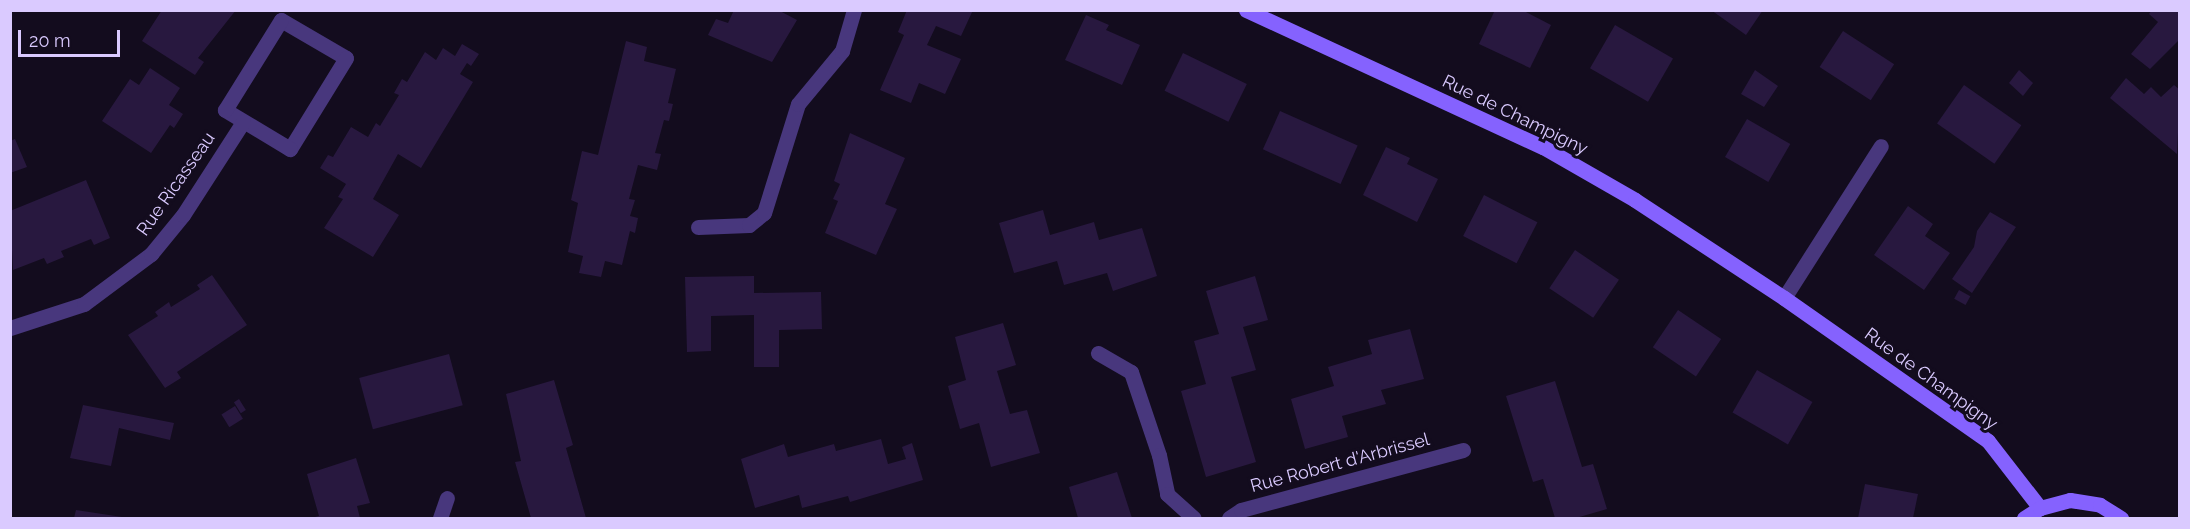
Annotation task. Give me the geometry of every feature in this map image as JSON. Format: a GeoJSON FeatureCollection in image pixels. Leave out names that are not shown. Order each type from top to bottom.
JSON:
{"type":"FeatureCollection","features":[{"type":"Feature","properties":{"kind":"street"},"geometry":{"type":"LineString","coordinates":[[698,227],[749,225],[764,213],[798,104],[842,51],[855,10]]}},
{"type":"Feature","properties":{"kind":"street","name":"Rue de Champigny"},"geometry":{"type":"LineString","coordinates":[[1246,10],[1543,147],[1635,200],[1784,298],[1988,441],[2040,508]]}},
{"type":"Feature","properties":{"kind":"street"},"geometry":{"type":"LineString","coordinates":[[281,20],[346,58],[290,149],[243,122],[225,110],[281,20]]}},
{"type":"Feature","properties":{"kind":"street","name":"Rue Ricasseau"},"geometry":{"type":"LineString","coordinates":[[10,328],[84,304],[151,254],[183,215],[243,122]]}},
{"type":"Feature","properties":{"kind":"street"},"geometry":{"type":"LineString","coordinates":[[1784,298],[1881,146]]}},
{"type":"Feature","properties":{"kind":"street"},"geometry":{"type":"LineString","coordinates":[[1098,353],[1131,372],[1159,455],[1167,494],[1194,519]]}},
{"type":"Feature","properties":{"kind":"street","name":"Rue Robert d'Arbrissel"},"geometry":{"type":"LineString","coordinates":[[1228,519],[1241,510],[1463,450]]}},
{"type":"Feature","properties":{"kind":"street"},"geometry":{"type":"LineString","coordinates":[[440,519],[447,498]]}},
{"type":"Feature","properties":{"kind":"street"},"geometry":{"type":"LineString","coordinates":[[2024,519],[2040,508],[2070,500],[2100,505],[2121,519]]}},
{"type":"Feature","properties":{"kind":"building"},"geometry":{"type":"Polygon","coordinates":[[[162,10],[236,10],[198,58],[204,62],[195,75],[142,41],[162,10]]]}},
{"type":"Feature","properties":{"kind":"building"},"geometry":{"type":"Polygon","coordinates":[[[734,10],[778,10],[797,20],[772,62],[708,35],[716,19],[728,23],[734,10]]]}},
{"type":"Feature","properties":{"kind":"building"},"geometry":{"type":"Polygon","coordinates":[[[907,10],[973,10],[961,36],[936,26],[927,45],[961,59],[945,94],[919,83],[911,103],[880,90],[904,35],[898,32],[907,10]]]}},
{"type":"Feature","properties":{"kind":"building"},"geometry":{"type":"Polygon","coordinates":[[[1495,10],[1522,10],[1551,25],[1530,68],[1479,44],[1495,10]]]}},
{"type":"Feature","properties":{"kind":"building"},"geometry":{"type":"Polygon","coordinates":[[[1711,10],[1763,10],[1746,35],[1711,10]]]}},
{"type":"Feature","properties":{"kind":"building"},"geometry":{"type":"Polygon","coordinates":[[[2152,10],[2180,10],[2180,39],[2150,69],[2131,54],[2158,22],[2149,14],[2152,10]]]}},
{"type":"Feature","properties":{"kind":"building"},"geometry":{"type":"Polygon","coordinates":[[[1086,15],[1109,25],[1106,30],[1140,45],[1122,85],[1065,60],[1086,15]]]}},
{"type":"Feature","properties":{"kind":"building"},"geometry":{"type":"Polygon","coordinates":[[[1615,25],[1673,58],[1648,102],[1590,68],[1615,25]]]}},
{"type":"Feature","properties":{"kind":"building"},"geometry":{"type":"Polygon","coordinates":[[[1843,31],[1894,64],[1871,100],[1820,67],[1843,31]]]}},
{"type":"Feature","properties":{"kind":"building"},"geometry":{"type":"Polygon","coordinates":[[[626,41],[647,47],[644,61],[676,69],[668,103],[673,104],[669,121],[664,120],[655,153],[661,154],[657,170],[638,165],[629,199],[635,200],[630,216],[638,218],[635,233],[630,231],[622,265],[605,261],[601,277],[579,273],[583,256],[568,252],[578,203],[571,200],[582,151],[598,155],[626,41]]]}},
{"type":"Feature","properties":{"kind":"building"},"geometry":{"type":"Polygon","coordinates":[[[462,44],[479,54],[471,66],[467,63],[460,74],[473,82],[421,168],[398,154],[373,199],[399,215],[373,257],[324,228],[343,199],[338,197],[346,184],[320,168],[328,155],[333,157],[351,127],[368,137],[376,123],[380,126],[399,95],[394,93],[402,79],[407,82],[425,52],[436,60],[443,48],[455,56],[462,44]]]}},
{"type":"Feature","properties":{"kind":"building"},"geometry":{"type":"Polygon","coordinates":[[[1183,53],[1247,84],[1228,122],[1165,91],[1183,53]]]}},
{"type":"Feature","properties":{"kind":"building"},"geometry":{"type":"Polygon","coordinates":[[[150,68],[180,88],[169,105],[183,114],[174,128],[170,125],[151,153],[102,121],[130,79],[139,85],[150,68]]]}},
{"type":"Feature","properties":{"kind":"building"},"geometry":{"type":"Polygon","coordinates":[[[1755,70],[1778,86],[1764,107],[1741,94],[1755,70]]]}},
{"type":"Feature","properties":{"kind":"building"},"geometry":{"type":"Polygon","coordinates":[[[2019,70],[2033,83],[2023,96],[2009,83],[2019,70]]]}},
{"type":"Feature","properties":{"kind":"building"},"geometry":{"type":"Polygon","coordinates":[[[2126,78],[2144,94],[2151,87],[2161,97],[2174,85],[2180,90],[2177,154],[2110,98],[2126,78]]]}},
{"type":"Feature","properties":{"kind":"building"},"geometry":{"type":"Polygon","coordinates":[[[1964,85],[2021,125],[1994,164],[1937,124],[1964,85]]]}},
{"type":"Feature","properties":{"kind":"building"},"geometry":{"type":"Polygon","coordinates":[[[1280,111],[1358,146],[1341,184],[1263,149],[1280,111]]]}},
{"type":"Feature","properties":{"kind":"building"},"geometry":{"type":"Polygon","coordinates":[[[1747,119],[1790,144],[1768,182],[1725,157],[1747,119]]]}},
{"type":"Feature","properties":{"kind":"building"},"geometry":{"type":"Polygon","coordinates":[[[850,133],[905,158],[885,204],[897,209],[876,255],[825,233],[838,201],[833,199],[840,184],[834,181],[850,133]]]}},
{"type":"Feature","properties":{"kind":"building"},"geometry":{"type":"Polygon","coordinates":[[[15,139],[27,167],[10,173],[10,141],[15,139]]]}},
{"type":"Feature","properties":{"kind":"building"},"geometry":{"type":"Polygon","coordinates":[[[1386,147],[1410,158],[1407,164],[1438,179],[1417,222],[1363,195],[1386,147]]]}},
{"type":"Feature","properties":{"kind":"building"},"geometry":{"type":"Polygon","coordinates":[[[86,180],[110,238],[94,245],[91,239],[61,251],[64,257],[47,264],[44,258],[13,270],[10,211],[86,180]]]}},
{"type":"Feature","properties":{"kind":"building"},"geometry":{"type":"Polygon","coordinates":[[[1484,195],[1537,222],[1517,263],[1463,236],[1484,195]]]}},
{"type":"Feature","properties":{"kind":"building"},"geometry":{"type":"Polygon","coordinates":[[[1908,206],[1933,224],[1925,236],[1950,253],[1924,290],[1874,255],[1908,206]]]}},
{"type":"Feature","properties":{"kind":"building"},"geometry":{"type":"Polygon","coordinates":[[[1043,210],[1050,235],[1094,222],[1099,240],[1142,228],[1157,276],[1113,291],[1107,273],[1064,285],[1057,261],[1014,273],[999,223],[1043,210]]]}},
{"type":"Feature","properties":{"kind":"building"},"geometry":{"type":"Polygon","coordinates":[[[1990,212],[2016,227],[1972,293],[1952,279],[1974,247],[1977,231],[1990,212]]]}},
{"type":"Feature","properties":{"kind":"building"},"geometry":{"type":"Polygon","coordinates":[[[1575,250],[1619,280],[1593,318],[1549,288],[1575,250]]]}},
{"type":"Feature","properties":{"kind":"building"},"geometry":{"type":"Polygon","coordinates":[[[212,275],[247,325],[177,372],[181,378],[165,388],[128,335],[158,316],[155,312],[169,302],[171,307],[200,289],[197,285],[212,275]]]}},
{"type":"Feature","properties":{"kind":"building"},"geometry":{"type":"Polygon","coordinates":[[[754,276],[754,293],[821,292],[822,329],[779,330],[779,367],[754,367],[754,315],[711,316],[711,351],[687,352],[685,277],[754,276]]]}},
{"type":"Feature","properties":{"kind":"building"},"geometry":{"type":"Polygon","coordinates":[[[1255,276],[1268,320],[1243,327],[1256,370],[1231,377],[1256,462],[1206,477],[1181,391],[1206,384],[1194,341],[1219,334],[1206,291],[1255,276]]]}},
{"type":"Feature","properties":{"kind":"building"},"geometry":{"type":"Polygon","coordinates":[[[1959,290],[1970,296],[1966,305],[1954,299],[1959,290]]]}},
{"type":"Feature","properties":{"kind":"building"},"geometry":{"type":"Polygon","coordinates":[[[1678,310],[1721,339],[1696,376],[1653,347],[1678,310]]]}},
{"type":"Feature","properties":{"kind":"building"},"geometry":{"type":"Polygon","coordinates":[[[1003,323],[1016,365],[997,371],[1010,414],[1027,410],[1040,453],[991,467],[979,423],[960,429],[948,386],[966,380],[955,337],[1003,323]]]}},
{"type":"Feature","properties":{"kind":"building"},"geometry":{"type":"Polygon","coordinates":[[[1410,329],[1424,379],[1381,390],[1386,404],[1342,416],[1348,437],[1305,449],[1291,399],[1334,386],[1328,367],[1372,354],[1368,340],[1410,329]]]}},
{"type":"Feature","properties":{"kind":"building"},"geometry":{"type":"Polygon","coordinates":[[[449,354],[463,405],[373,429],[359,378],[449,354]]]}},
{"type":"Feature","properties":{"kind":"building"},"geometry":{"type":"Polygon","coordinates":[[[1757,370],[1812,402],[1788,444],[1732,412],[1757,370]]]}},
{"type":"Feature","properties":{"kind":"building"},"geometry":{"type":"Polygon","coordinates":[[[554,380],[573,445],[566,448],[586,518],[531,518],[515,462],[521,461],[506,394],[554,380]]]}},
{"type":"Feature","properties":{"kind":"building"},"geometry":{"type":"Polygon","coordinates":[[[1555,381],[1582,467],[1593,464],[1607,509],[1576,518],[1555,518],[1543,479],[1533,482],[1506,396],[1555,381]]]}},
{"type":"Feature","properties":{"kind":"building"},"geometry":{"type":"Polygon","coordinates":[[[239,399],[246,410],[241,413],[234,402],[239,399]]]}},
{"type":"Feature","properties":{"kind":"building"},"geometry":{"type":"Polygon","coordinates":[[[83,405],[174,423],[170,440],[119,428],[111,466],[70,458],[83,405]]]}},
{"type":"Feature","properties":{"kind":"building"},"geometry":{"type":"Polygon","coordinates":[[[235,406],[243,419],[229,427],[221,414],[235,406]]]}},
{"type":"Feature","properties":{"kind":"building"},"geometry":{"type":"Polygon","coordinates":[[[881,439],[888,464],[906,459],[902,447],[912,443],[923,480],[850,502],[848,496],[802,508],[799,495],[755,508],[741,459],[784,444],[788,457],[834,444],[836,451],[881,439]]]}},
{"type":"Feature","properties":{"kind":"building"},"geometry":{"type":"Polygon","coordinates":[[[356,458],[370,503],[357,506],[360,518],[311,518],[319,516],[307,474],[356,458]]]}},
{"type":"Feature","properties":{"kind":"building"},"geometry":{"type":"Polygon","coordinates":[[[1117,472],[1132,518],[1078,518],[1069,487],[1117,472]]]}},
{"type":"Feature","properties":{"kind":"building"},"geometry":{"type":"Polygon","coordinates":[[[1865,484],[1918,494],[1913,518],[1858,518],[1865,484]]]}},
{"type":"Feature","properties":{"kind":"building"},"geometry":{"type":"Polygon","coordinates":[[[76,510],[122,517],[122,518],[74,518],[76,510]]]}}]}
